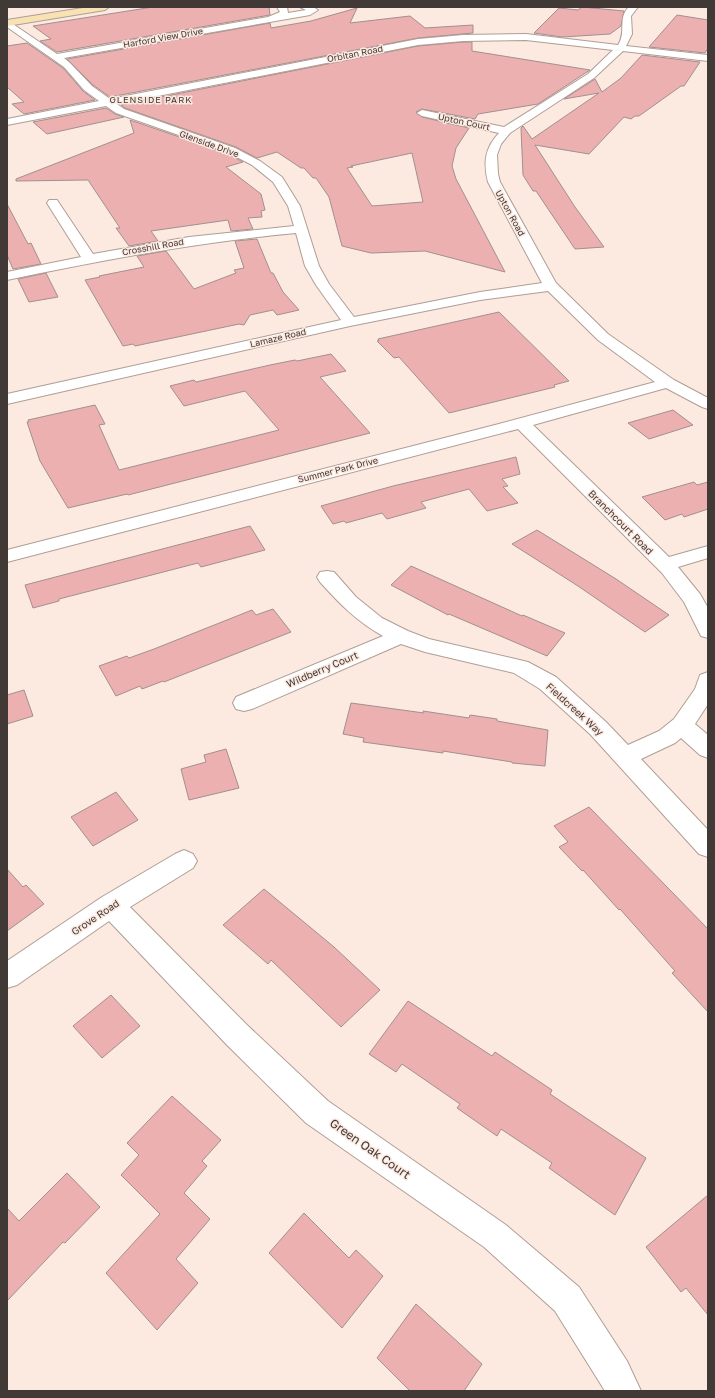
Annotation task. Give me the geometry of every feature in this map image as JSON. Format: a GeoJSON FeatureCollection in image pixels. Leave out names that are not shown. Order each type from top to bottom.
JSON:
{"type":"FeatureCollection","features":[{"type":"Feature","properties":{"kind":"street"},"geometry":{"type":"LineString","coordinates":[[7,23],[105,7]]}},
{"type":"Feature","properties":{"kind":"street","name":"Harford View Drive"},"geometry":{"type":"LineString","coordinates":[[270,19],[284,13],[284,9],[281,7]]}},
{"type":"Feature","properties":{"kind":"street","name":"Harford View Drive"},"geometry":{"type":"LineString","coordinates":[[56,57],[310,12],[314,10],[304,7]]}},
{"type":"Feature","properties":{"kind":"street","name":"Upton Road"},"geometry":{"type":"LineString","coordinates":[[634,7],[626,15],[625,23],[628,32],[626,39],[619,48],[602,67],[591,76],[506,131],[498,139],[490,153],[490,171],[494,182],[551,286],[603,337],[632,359],[668,383],[708,404]]}},
{"type":"Feature","properties":{"kind":"street","name":"Glenside Drive"},"geometry":{"type":"LineString","coordinates":[[7,23],[73,70],[88,88],[120,111],[226,149],[256,164],[278,180],[294,206],[312,266],[322,285],[350,322]]}},
{"type":"Feature","properties":{"kind":"street","name":"Orbitan Road"},"geometry":{"type":"LineString","coordinates":[[7,122],[410,43],[446,39],[526,37],[708,58]]}},
{"type":"Feature","properties":{"kind":"street","name":"Upton Court"},"geometry":{"type":"LineString","coordinates":[[422,113],[506,131]]}},
{"type":"Feature","properties":{"kind":"street"},"geometry":{"type":"LineString","coordinates":[[53,203],[89,258]]}},
{"type":"Feature","properties":{"kind":"street","name":"Crosshill Road"},"geometry":{"type":"LineString","coordinates":[[7,276],[89,258],[210,238],[300,229]]}},
{"type":"Feature","properties":{"kind":"street","name":"Lamaze Road"},"geometry":{"type":"LineString","coordinates":[[7,399],[350,322],[480,296],[551,286]]}},
{"type":"Feature","properties":{"kind":"street","name":"Summer Park Drive"},"geometry":{"type":"LineString","coordinates":[[7,556],[521,423],[668,383]]}},
{"type":"Feature","properties":{"kind":"street","name":"Branchcourt Road"},"geometry":{"type":"LineString","coordinates":[[521,423],[665,565],[697,605],[705,620],[708,631]]}},
{"type":"Feature","properties":{"kind":"street"},"geometry":{"type":"LineString","coordinates":[[665,565],[708,552]]}},
{"type":"Feature","properties":{"kind":"street","name":"Fieldcreek Way"},"geometry":{"type":"LineString","coordinates":[[327,577],[349,602],[375,623],[401,636],[425,645],[520,668],[548,683],[598,728],[708,847]]}},
{"type":"Feature","properties":{"kind":"street","name":"Wildberry Court"},"geometry":{"type":"LineString","coordinates":[[244,702],[401,636]]}},
{"type":"Feature","properties":{"kind":"street"},"geometry":{"type":"LineString","coordinates":[[625,757],[667,737],[682,726],[706,690],[708,680]]}},
{"type":"Feature","properties":{"kind":"street"},"geometry":{"type":"LineString","coordinates":[[682,726],[708,749]]}},
{"type":"Feature","properties":{"kind":"street","name":"Grove Road"},"geometry":{"type":"LineString","coordinates":[[7,976],[111,905],[184,861]]}},
{"type":"Feature","properties":{"kind":"street","name":"Green Oak Court"},"geometry":{"type":"LineString","coordinates":[[111,905],[237,1035],[318,1112],[495,1236],[567,1299],[615,1373],[623,1391]]}},
{"type":"Feature","properties":{"kind":"building"},"geometry":{"type":"Polygon","coordinates":[[[153,7],[269,7],[270,15],[57,52],[40,41],[51,39],[33,26],[153,7]]]}},
{"type":"Feature","properties":{"kind":"building"},"geometry":{"type":"Polygon","coordinates":[[[582,7],[624,11],[621,26],[610,34],[562,37],[534,33],[559,8],[578,10],[582,7]]]}},
{"type":"Feature","properties":{"kind":"building"},"geometry":{"type":"Polygon","coordinates":[[[357,8],[350,23],[410,16],[425,28],[473,25],[473,33],[418,38],[110,97],[93,85],[67,59],[270,23],[271,28],[311,21],[357,8]]]}},
{"type":"Feature","properties":{"kind":"building"},"geometry":{"type":"Polygon","coordinates":[[[677,15],[708,20],[708,48],[705,53],[649,47],[677,15]]]}},
{"type":"Feature","properties":{"kind":"building"},"geometry":{"type":"Polygon","coordinates":[[[472,42],[472,51],[590,70],[538,104],[478,114],[475,119],[422,109],[416,112],[422,117],[469,128],[456,148],[452,166],[456,179],[505,272],[425,251],[371,253],[342,246],[329,197],[316,178],[313,178],[304,168],[301,168],[277,152],[257,158],[236,147],[125,108],[121,105],[418,46],[472,42]],[[412,153],[347,168],[372,206],[423,202],[412,153]]]}},
{"type":"Feature","properties":{"kind":"building"},"geometry":{"type":"Polygon","coordinates":[[[27,43],[63,68],[83,91],[95,100],[24,114],[12,104],[24,102],[7,87],[7,46],[27,43]]]}},
{"type":"Feature","properties":{"kind":"building"},"geometry":{"type":"Polygon","coordinates":[[[642,55],[700,62],[684,86],[681,86],[639,116],[635,116],[631,119],[624,117],[589,154],[535,145],[575,207],[604,247],[575,249],[536,191],[533,191],[523,175],[521,128],[523,126],[532,139],[599,93],[564,99],[595,79],[602,92],[621,78],[642,55]]]}},
{"type":"Feature","properties":{"kind":"building"},"geometry":{"type":"Polygon","coordinates":[[[106,108],[115,114],[124,117],[47,134],[33,122],[106,108]]]}},
{"type":"Feature","properties":{"kind":"building"},"geometry":{"type":"Polygon","coordinates":[[[130,120],[226,153],[243,162],[226,167],[261,194],[265,210],[261,211],[262,217],[248,218],[253,229],[231,231],[228,220],[151,231],[158,241],[129,246],[116,228],[120,228],[88,180],[16,181],[16,179],[134,133],[130,120]]]}},
{"type":"Feature","properties":{"kind":"building"},"geometry":{"type":"Polygon","coordinates":[[[7,204],[28,244],[31,243],[41,264],[13,269],[7,255],[7,204]]]}},
{"type":"Feature","properties":{"kind":"building"},"geometry":{"type":"Polygon","coordinates":[[[257,239],[271,273],[273,273],[283,292],[299,310],[277,315],[273,310],[250,315],[244,325],[239,324],[135,346],[133,344],[123,346],[85,280],[144,267],[137,256],[166,251],[194,289],[236,273],[234,270],[244,268],[235,241],[257,239]]]}},
{"type":"Feature","properties":{"kind":"building"},"geometry":{"type":"Polygon","coordinates":[[[46,273],[58,297],[29,302],[18,279],[46,273]]]}},
{"type":"Feature","properties":{"kind":"building"},"geometry":{"type":"Polygon","coordinates":[[[499,312],[569,381],[554,385],[555,387],[449,413],[399,357],[394,358],[377,341],[379,341],[378,339],[499,312]]]}},
{"type":"Feature","properties":{"kind":"building"},"geometry":{"type":"Polygon","coordinates":[[[331,354],[346,371],[320,377],[370,433],[128,495],[68,508],[40,461],[27,422],[29,422],[28,420],[95,405],[105,424],[99,425],[119,470],[279,430],[245,391],[184,406],[170,386],[194,380],[196,382],[270,365],[331,354]]]}},
{"type":"Feature","properties":{"kind":"building"},"geometry":{"type":"Polygon","coordinates":[[[673,410],[693,425],[649,439],[628,423],[673,410]]]}},
{"type":"Feature","properties":{"kind":"building"},"geometry":{"type":"Polygon","coordinates":[[[516,457],[520,474],[502,479],[508,486],[503,487],[518,503],[487,511],[469,489],[421,502],[426,508],[387,519],[382,513],[346,523],[344,521],[333,524],[321,506],[393,486],[516,457]]]}},
{"type":"Feature","properties":{"kind":"building"},"geometry":{"type":"Polygon","coordinates":[[[694,482],[697,485],[708,482],[708,509],[684,517],[682,514],[665,520],[642,497],[694,482]]]}},
{"type":"Feature","properties":{"kind":"building"},"geometry":{"type":"Polygon","coordinates":[[[250,526],[265,550],[201,567],[198,563],[59,599],[59,601],[33,608],[25,585],[250,526]]]}},
{"type":"Feature","properties":{"kind":"building"},"geometry":{"type":"Polygon","coordinates":[[[537,530],[616,579],[669,615],[645,632],[578,586],[512,544],[537,530]]]}},
{"type":"Feature","properties":{"kind":"building"},"geometry":{"type":"Polygon","coordinates":[[[411,566],[522,616],[523,615],[565,633],[547,656],[449,614],[448,615],[391,585],[411,566]]]}},
{"type":"Feature","properties":{"kind":"building"},"geometry":{"type":"Polygon","coordinates":[[[273,609],[291,632],[164,682],[163,681],[142,689],[140,686],[116,696],[99,666],[127,656],[129,658],[154,649],[252,610],[256,615],[273,609]]]}},
{"type":"Feature","properties":{"kind":"building"},"geometry":{"type":"Polygon","coordinates":[[[24,690],[33,716],[7,724],[7,695],[24,690]]]}},
{"type":"Feature","properties":{"kind":"building"},"geometry":{"type":"Polygon","coordinates":[[[351,703],[469,718],[470,715],[548,730],[545,766],[512,763],[443,751],[443,753],[363,742],[364,738],[343,734],[351,703]]]}},
{"type":"Feature","properties":{"kind":"building"},"geometry":{"type":"Polygon","coordinates":[[[226,749],[239,788],[189,800],[181,769],[206,762],[204,755],[226,749]]]}},
{"type":"Feature","properties":{"kind":"building"},"geometry":{"type":"Polygon","coordinates":[[[116,792],[138,820],[93,846],[71,817],[116,792]]]}},
{"type":"Feature","properties":{"kind":"building"},"geometry":{"type":"Polygon","coordinates":[[[589,807],[708,929],[708,1012],[672,973],[675,971],[620,909],[619,910],[583,870],[582,871],[559,847],[568,842],[554,826],[589,807]]]}},
{"type":"Feature","properties":{"kind":"building"},"geometry":{"type":"Polygon","coordinates":[[[7,869],[23,887],[26,885],[44,904],[7,931],[7,869]]]}},
{"type":"Feature","properties":{"kind":"building"},"geometry":{"type":"Polygon","coordinates":[[[264,889],[334,947],[380,990],[341,1027],[271,960],[268,964],[223,925],[264,889]]]}},
{"type":"Feature","properties":{"kind":"building"},"geometry":{"type":"Polygon","coordinates":[[[111,995],[140,1026],[102,1058],[73,1026],[111,995]]]}},
{"type":"Feature","properties":{"kind":"building"},"geometry":{"type":"Polygon","coordinates":[[[408,1001],[492,1056],[495,1052],[552,1090],[550,1094],[646,1158],[615,1215],[549,1168],[552,1163],[501,1129],[497,1136],[457,1108],[460,1104],[402,1064],[396,1072],[369,1054],[408,1001]]]}},
{"type":"Feature","properties":{"kind":"building"},"geometry":{"type":"Polygon","coordinates":[[[172,1096],[221,1140],[202,1161],[207,1166],[184,1193],[210,1219],[176,1259],[198,1283],[157,1330],[106,1273],[160,1214],[121,1175],[139,1155],[127,1143],[172,1096]]]}},
{"type":"Feature","properties":{"kind":"building"},"geometry":{"type":"Polygon","coordinates":[[[67,1173],[100,1207],[65,1243],[63,1242],[7,1301],[7,1208],[19,1221],[67,1173]]]}},
{"type":"Feature","properties":{"kind":"building"},"geometry":{"type":"Polygon","coordinates":[[[708,1195],[708,1315],[686,1288],[681,1292],[646,1247],[708,1195]]]}},
{"type":"Feature","properties":{"kind":"building"},"geometry":{"type":"Polygon","coordinates":[[[304,1213],[349,1258],[356,1250],[383,1276],[342,1328],[269,1253],[304,1213]]]}},
{"type":"Feature","properties":{"kind":"building"},"geometry":{"type":"Polygon","coordinates":[[[416,1304],[482,1364],[464,1391],[410,1391],[377,1358],[416,1304]]]}},
{"type":"Feature","properties":{"kind":"district","name":"GLENSIDE PARK"},"geometry":{"type":"Point","coordinates":[151,100]}}]}
